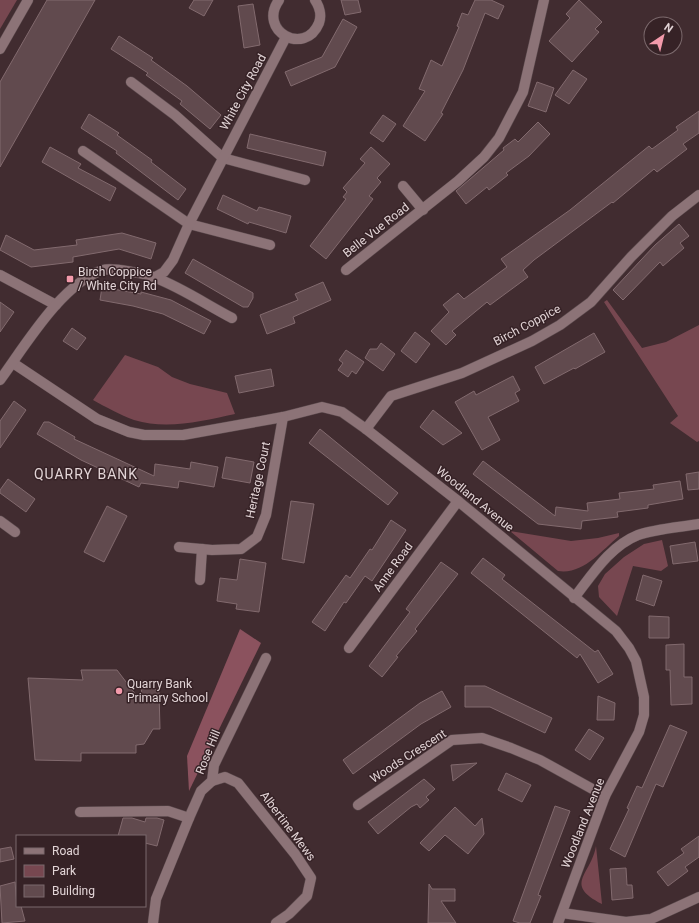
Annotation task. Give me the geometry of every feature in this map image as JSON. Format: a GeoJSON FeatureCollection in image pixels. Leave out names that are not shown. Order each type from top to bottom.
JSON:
{"type":"FeatureCollection","features":[{"type":"Feature","properties":{"kind":"street"},"geometry":{"type":"LineString","coordinates":[[0,49],[28,0]]}},
{"type":"Feature","properties":{"kind":"street"},"geometry":{"type":"LineString","coordinates":[[266,0],[277,3],[273,14],[274,23],[279,31],[286,37],[296,39],[307,37],[315,31],[320,21],[320,11],[315,0]]}},
{"type":"Feature","properties":{"kind":"street","name":"Belle Vue Road"},"geometry":{"type":"LineString","coordinates":[[346,270],[422,210],[484,157],[499,138],[523,92],[544,0]]}},
{"type":"Feature","properties":{"kind":"street","name":"White City Road"},"geometry":{"type":"LineString","coordinates":[[155,277],[164,272],[173,260],[222,158],[286,37]]}},
{"type":"Feature","properties":{"kind":"street"},"geometry":{"type":"LineString","coordinates":[[130,82],[175,116],[222,158],[305,180]]}},
{"type":"Feature","properties":{"kind":"street"},"geometry":{"type":"LineString","coordinates":[[83,151],[189,224],[270,245]]}},
{"type":"Feature","properties":{"kind":"street","name":"Belle Vue Road"},"geometry":{"type":"LineString","coordinates":[[403,186],[422,210]]}},
{"type":"Feature","properties":{"kind":"street","name":"Birch Coppice"},"geometry":{"type":"LineString","coordinates":[[366,429],[391,396],[462,372],[532,341],[560,325],[591,302],[631,257],[672,216],[699,195]]}},
{"type":"Feature","properties":{"kind":"street"},"geometry":{"type":"LineString","coordinates":[[0,380],[56,305],[72,288],[85,278],[102,270],[111,269],[155,277],[232,318]]}},
{"type":"Feature","properties":{"kind":"street"},"geometry":{"type":"LineString","coordinates":[[0,275],[56,305]]}},
{"type":"Feature","properties":{"kind":"street","name":"Woodland Avenue"},"geometry":{"type":"LineString","coordinates":[[13,363],[97,419],[129,432],[144,435],[182,436],[322,408],[342,412],[458,501],[574,598],[616,631],[629,648],[636,661],[644,697],[644,715],[639,732],[605,796],[558,923]]}},
{"type":"Feature","properties":{"kind":"street","name":"Heritage Court"},"geometry":{"type":"LineString","coordinates":[[179,548],[241,549],[257,537],[266,515],[283,417]]}},
{"type":"Feature","properties":{"kind":"street","name":"Anne Road"},"geometry":{"type":"LineString","coordinates":[[349,648],[458,501]]}},
{"type":"Feature","properties":{"kind":"street"},"geometry":{"type":"LineString","coordinates":[[0,521],[15,532]]}},
{"type":"Feature","properties":{"kind":"street"},"geometry":{"type":"LineString","coordinates":[[574,598],[606,557],[638,535],[699,524]]}},
{"type":"Feature","properties":{"kind":"street"},"geometry":{"type":"LineString","coordinates":[[200,580],[202,549]]}},
{"type":"Feature","properties":{"kind":"street","name":"Rose Hill"},"geometry":{"type":"LineString","coordinates":[[153,923],[156,899],[189,818],[201,791],[212,781],[214,765],[266,658]]}},
{"type":"Feature","properties":{"kind":"street","name":"Woods Crescent"},"geometry":{"type":"LineString","coordinates":[[358,804],[416,763],[452,740],[482,738],[540,760],[605,796]]}},
{"type":"Feature","properties":{"kind":"street","name":"Albertine Mews"},"geometry":{"type":"LineString","coordinates":[[212,781],[225,777],[238,783],[295,854],[311,878],[307,896],[289,914],[276,923]]}},
{"type":"Feature","properties":{"kind":"street"},"geometry":{"type":"LineString","coordinates":[[80,812],[168,810],[189,818]]}},
{"type":"Feature","properties":{"kind":"street"},"geometry":{"type":"LineString","coordinates":[[562,913],[626,922],[651,919],[699,897]]}},
{"type":"Feature","properties":{"kind":"green space"},"geometry":{"type":"Polygon","coordinates":[[[0,0],[17,0],[0,29],[0,0]]]}},
{"type":"Feature","properties":{"kind":"green space"},"geometry":{"type":"Polygon","coordinates":[[[607,300],[642,348],[666,342],[699,325],[699,441],[697,442],[670,423],[678,416],[604,302],[607,300]]]}},
{"type":"Feature","properties":{"kind":"green space"},"geometry":{"type":"Polygon","coordinates":[[[125,355],[158,367],[172,377],[190,384],[227,393],[235,414],[184,423],[146,423],[134,420],[93,400],[125,355]]]}},
{"type":"Feature","properties":{"kind":"green space"},"geometry":{"type":"Polygon","coordinates":[[[510,531],[571,541],[598,538],[619,533],[619,536],[584,566],[567,571],[558,571],[510,531]]]}},
{"type":"Feature","properties":{"kind":"green space"},"geometry":{"type":"Polygon","coordinates":[[[662,540],[668,566],[661,571],[633,566],[617,616],[599,597],[598,586],[605,574],[624,557],[644,544],[662,540]]]}},
{"type":"Feature","properties":{"kind":"green space"},"geometry":{"type":"Polygon","coordinates":[[[596,846],[602,904],[590,897],[584,891],[582,885],[582,878],[593,856],[596,846]]]}},
{"type":"Feature","properties":{"kind":"shaded area"},"geometry":{"type":"Polygon","coordinates":[[[240,629],[261,643],[189,791],[187,756],[240,629]]]}},
{"type":"Feature","properties":{"kind":"building"},"geometry":{"type":"Polygon","coordinates":[[[47,0],[95,0],[0,167],[0,82],[47,0]]]}},
{"type":"Feature","properties":{"kind":"building"},"geometry":{"type":"Polygon","coordinates":[[[194,0],[213,0],[204,16],[189,8],[194,0]]]}},
{"type":"Feature","properties":{"kind":"building"},"geometry":{"type":"Polygon","coordinates":[[[341,0],[358,0],[361,12],[345,15],[341,0]]]}},
{"type":"Feature","properties":{"kind":"building"},"geometry":{"type":"Polygon","coordinates":[[[475,0],[491,0],[504,6],[498,19],[485,13],[463,70],[441,113],[443,114],[425,141],[403,126],[425,91],[419,89],[431,60],[442,66],[459,27],[457,26],[462,13],[468,15],[475,0]]]}},
{"type":"Feature","properties":{"kind":"building"},"geometry":{"type":"Polygon","coordinates":[[[579,0],[602,22],[595,29],[599,32],[572,62],[549,41],[570,18],[566,14],[579,0]]]}},
{"type":"Feature","properties":{"kind":"building"},"geometry":{"type":"Polygon","coordinates":[[[253,4],[260,45],[244,48],[238,6],[253,4]]]}},
{"type":"Feature","properties":{"kind":"building"},"geometry":{"type":"Polygon","coordinates":[[[343,19],[357,27],[335,67],[291,86],[285,72],[322,57],[343,19]]]}},
{"type":"Feature","properties":{"kind":"building"},"geometry":{"type":"Polygon","coordinates":[[[119,36],[153,58],[151,60],[187,86],[221,115],[210,129],[180,104],[182,101],[146,75],[148,73],[111,49],[119,36]]]}},
{"type":"Feature","properties":{"kind":"building"},"geometry":{"type":"Polygon","coordinates":[[[573,70],[587,79],[569,104],[555,95],[573,70]]]}},
{"type":"Feature","properties":{"kind":"building"},"geometry":{"type":"Polygon","coordinates":[[[537,82],[554,88],[546,112],[528,106],[537,82]]]}},
{"type":"Feature","properties":{"kind":"building"},"geometry":{"type":"Polygon","coordinates":[[[699,111],[699,133],[683,144],[687,149],[657,172],[654,169],[613,203],[612,202],[534,260],[523,270],[528,277],[490,305],[487,302],[452,331],[456,335],[446,345],[431,331],[449,312],[443,305],[458,293],[464,299],[507,267],[501,259],[570,210],[649,146],[652,149],[678,130],[676,127],[699,111]]]}},
{"type":"Feature","properties":{"kind":"building"},"geometry":{"type":"Polygon","coordinates":[[[89,114],[119,133],[117,135],[152,160],[151,162],[186,189],[178,200],[116,153],[117,151],[81,128],[89,114]]]}},
{"type":"Feature","properties":{"kind":"building"},"geometry":{"type":"Polygon","coordinates":[[[383,115],[396,124],[383,142],[370,133],[383,115]]]}},
{"type":"Feature","properties":{"kind":"building"},"geometry":{"type":"Polygon","coordinates":[[[538,122],[550,134],[529,156],[506,173],[508,175],[489,190],[487,187],[466,204],[456,191],[504,150],[503,148],[515,139],[518,142],[538,122]]]}},
{"type":"Feature","properties":{"kind":"building"},"geometry":{"type":"Polygon","coordinates":[[[250,134],[326,152],[323,166],[247,148],[250,134]]]}},
{"type":"Feature","properties":{"kind":"building"},"geometry":{"type":"Polygon","coordinates":[[[50,147],[81,164],[78,168],[116,188],[110,201],[42,162],[50,147]]]}},
{"type":"Feature","properties":{"kind":"building"},"geometry":{"type":"Polygon","coordinates":[[[371,147],[390,164],[377,178],[381,182],[369,196],[373,199],[326,259],[310,246],[346,199],[343,197],[347,192],[343,188],[365,163],[360,159],[371,147]]]}},
{"type":"Feature","properties":{"kind":"building"},"geometry":{"type":"Polygon","coordinates":[[[223,195],[257,211],[259,207],[291,216],[286,233],[249,222],[248,224],[217,209],[223,195]]]}},
{"type":"Feature","properties":{"kind":"building"},"geometry":{"type":"Polygon","coordinates":[[[679,224],[689,236],[680,243],[684,248],[663,266],[660,262],[623,300],[613,290],[655,245],[679,224]]]}},
{"type":"Feature","properties":{"kind":"building"},"geometry":{"type":"Polygon","coordinates":[[[122,233],[156,243],[151,259],[119,249],[73,257],[73,262],[31,267],[0,250],[6,235],[34,250],[77,245],[76,240],[122,233]]]}},
{"type":"Feature","properties":{"kind":"building"},"geometry":{"type":"Polygon","coordinates":[[[193,259],[253,293],[253,298],[248,307],[243,307],[185,273],[193,259]]]}},
{"type":"Feature","properties":{"kind":"building"},"geometry":{"type":"Polygon","coordinates":[[[323,282],[331,300],[293,317],[295,323],[267,334],[260,315],[298,300],[295,294],[323,282]]]}},
{"type":"Feature","properties":{"kind":"building"},"geometry":{"type":"Polygon","coordinates":[[[102,287],[141,294],[141,292],[171,300],[211,321],[204,334],[163,314],[133,306],[100,300],[102,287]]]}},
{"type":"Feature","properties":{"kind":"building"},"geometry":{"type":"Polygon","coordinates":[[[0,302],[14,312],[0,332],[0,302]]]}},
{"type":"Feature","properties":{"kind":"building"},"geometry":{"type":"Polygon","coordinates":[[[72,328],[86,338],[77,350],[63,341],[72,328]]]}},
{"type":"Feature","properties":{"kind":"building"},"geometry":{"type":"Polygon","coordinates":[[[415,332],[430,344],[416,363],[401,351],[415,332]]]}},
{"type":"Feature","properties":{"kind":"building"},"geometry":{"type":"Polygon","coordinates":[[[594,333],[605,352],[544,384],[535,367],[594,333]]]}},
{"type":"Feature","properties":{"kind":"building"},"geometry":{"type":"Polygon","coordinates":[[[381,343],[395,354],[383,371],[365,358],[370,349],[377,349],[381,343]]]}},
{"type":"Feature","properties":{"kind":"building"},"geometry":{"type":"Polygon","coordinates":[[[346,350],[364,362],[356,374],[352,371],[348,377],[338,370],[343,363],[339,360],[346,350]]]}},
{"type":"Feature","properties":{"kind":"building"},"geometry":{"type":"Polygon","coordinates":[[[271,369],[274,386],[239,393],[235,376],[271,369]]]}},
{"type":"Feature","properties":{"kind":"building"},"geometry":{"type":"Polygon","coordinates":[[[513,376],[520,390],[515,393],[519,401],[488,417],[500,440],[482,450],[455,402],[474,391],[476,395],[513,376]]]}},
{"type":"Feature","properties":{"kind":"building"},"geometry":{"type":"Polygon","coordinates":[[[14,401],[26,410],[0,448],[0,421],[14,401]]]}},
{"type":"Feature","properties":{"kind":"building"},"geometry":{"type":"Polygon","coordinates":[[[433,410],[462,433],[443,445],[420,427],[433,410]]]}},
{"type":"Feature","properties":{"kind":"building"},"geometry":{"type":"Polygon","coordinates":[[[44,422],[49,422],[75,437],[74,439],[154,476],[155,464],[190,469],[191,462],[218,467],[214,487],[179,481],[178,488],[141,483],[139,487],[81,460],[37,434],[44,422]]]}},
{"type":"Feature","properties":{"kind":"building"},"geometry":{"type":"Polygon","coordinates":[[[320,429],[398,493],[388,505],[309,443],[320,429]]]}},
{"type":"Feature","properties":{"kind":"building"},"geometry":{"type":"Polygon","coordinates":[[[226,457],[254,462],[250,483],[222,478],[226,457]]]}},
{"type":"Feature","properties":{"kind":"building"},"geometry":{"type":"Polygon","coordinates":[[[483,461],[555,516],[556,507],[588,511],[587,503],[620,499],[619,493],[654,489],[653,485],[680,481],[683,499],[648,505],[648,508],[617,512],[618,517],[582,521],[581,529],[538,524],[473,474],[483,461]]]}},
{"type":"Feature","properties":{"kind":"building"},"geometry":{"type":"Polygon","coordinates":[[[699,472],[699,489],[688,490],[686,474],[699,472]]]}},
{"type":"Feature","properties":{"kind":"building"},"geometry":{"type":"Polygon","coordinates":[[[8,479],[35,499],[26,512],[0,493],[0,490],[8,479]]]}},
{"type":"Feature","properties":{"kind":"building"},"geometry":{"type":"Polygon","coordinates":[[[291,501],[314,504],[304,563],[282,559],[291,501]]]}},
{"type":"Feature","properties":{"kind":"building"},"geometry":{"type":"Polygon","coordinates":[[[107,506],[127,516],[104,562],[84,552],[107,506]]]}},
{"type":"Feature","properties":{"kind":"building"},"geometry":{"type":"Polygon","coordinates":[[[391,520],[406,530],[372,581],[365,576],[346,603],[344,602],[325,631],[312,622],[346,575],[350,578],[370,549],[372,550],[391,520]]]}},
{"type":"Feature","properties":{"kind":"building"},"geometry":{"type":"Polygon","coordinates":[[[695,542],[698,561],[673,564],[670,546],[695,542]]]}},
{"type":"Feature","properties":{"kind":"building"},"geometry":{"type":"Polygon","coordinates":[[[483,558],[505,575],[502,579],[595,652],[598,650],[613,674],[598,683],[580,654],[577,658],[471,573],[483,558]]]}},
{"type":"Feature","properties":{"kind":"building"},"geometry":{"type":"Polygon","coordinates":[[[240,559],[266,563],[259,612],[236,609],[237,604],[217,601],[220,578],[237,580],[240,559]]]}},
{"type":"Feature","properties":{"kind":"building"},"geometry":{"type":"Polygon","coordinates":[[[441,562],[458,574],[415,629],[417,631],[396,656],[398,657],[382,677],[369,666],[410,612],[406,609],[441,562]]]}},
{"type":"Feature","properties":{"kind":"building"},"geometry":{"type":"Polygon","coordinates":[[[643,575],[662,581],[654,606],[636,600],[643,575]]]}},
{"type":"Feature","properties":{"kind":"building"},"geometry":{"type":"Polygon","coordinates":[[[649,616],[669,617],[669,638],[649,638],[649,616]]]}},
{"type":"Feature","properties":{"kind":"building"},"geometry":{"type":"Polygon","coordinates":[[[684,644],[684,677],[692,677],[692,704],[671,705],[670,670],[666,670],[666,645],[684,644]]]}},
{"type":"Feature","properties":{"kind":"building"},"geometry":{"type":"Polygon","coordinates":[[[81,670],[117,670],[142,703],[141,680],[159,692],[160,729],[153,729],[144,744],[136,745],[136,753],[81,753],[81,761],[35,760],[28,678],[83,680],[81,670]]]}},
{"type":"Feature","properties":{"kind":"building"},"geometry":{"type":"Polygon","coordinates":[[[465,686],[485,686],[552,718],[545,733],[490,707],[465,707],[465,686]]]}},
{"type":"Feature","properties":{"kind":"building"},"geometry":{"type":"Polygon","coordinates":[[[442,691],[451,707],[421,724],[353,774],[343,760],[420,703],[442,691]]]}},
{"type":"Feature","properties":{"kind":"building"},"geometry":{"type":"Polygon","coordinates":[[[598,696],[615,703],[614,720],[597,720],[598,696]]]}},
{"type":"Feature","properties":{"kind":"building"},"geometry":{"type":"Polygon","coordinates":[[[670,725],[687,732],[663,787],[656,784],[625,857],[610,849],[629,809],[627,808],[637,786],[642,788],[670,725]]]}},
{"type":"Feature","properties":{"kind":"building"},"geometry":{"type":"Polygon","coordinates":[[[589,729],[604,738],[590,760],[575,750],[589,729]]]}},
{"type":"Feature","properties":{"kind":"building"},"geometry":{"type":"Polygon","coordinates":[[[477,763],[453,781],[451,765],[477,763]]]}},
{"type":"Feature","properties":{"kind":"building"},"geometry":{"type":"Polygon","coordinates":[[[506,773],[531,785],[522,802],[498,790],[506,773]]]}},
{"type":"Feature","properties":{"kind":"building"},"geometry":{"type":"Polygon","coordinates":[[[424,779],[435,789],[426,797],[429,800],[420,808],[417,804],[411,807],[378,834],[368,822],[424,779]]]}},
{"type":"Feature","properties":{"kind":"building"},"geometry":{"type":"Polygon","coordinates":[[[555,806],[570,811],[538,895],[541,896],[530,923],[513,921],[555,806]]]}},
{"type":"Feature","properties":{"kind":"building"},"geometry":{"type":"Polygon","coordinates":[[[455,807],[475,826],[482,818],[484,834],[468,854],[445,835],[429,851],[420,843],[455,807]]]}},
{"type":"Feature","properties":{"kind":"building"},"geometry":{"type":"Polygon","coordinates":[[[123,818],[132,818],[145,822],[146,818],[157,818],[164,820],[157,846],[146,843],[146,835],[118,835],[123,818]]]}},
{"type":"Feature","properties":{"kind":"building"},"geometry":{"type":"Polygon","coordinates":[[[699,836],[699,857],[685,867],[688,871],[668,886],[657,872],[684,853],[681,849],[699,836]]]}},
{"type":"Feature","properties":{"kind":"building"},"geometry":{"type":"Polygon","coordinates":[[[11,847],[14,859],[0,862],[0,849],[11,847]]]}},
{"type":"Feature","properties":{"kind":"building"},"geometry":{"type":"Polygon","coordinates":[[[626,868],[627,885],[632,885],[633,898],[612,900],[610,869],[626,868]]]}},
{"type":"Feature","properties":{"kind":"building"},"geometry":{"type":"Polygon","coordinates":[[[15,882],[16,907],[21,907],[25,921],[2,923],[0,886],[15,882]]]}},
{"type":"Feature","properties":{"kind":"building"},"geometry":{"type":"Polygon","coordinates":[[[429,884],[432,889],[455,889],[455,901],[441,901],[456,923],[428,923],[429,884]]]}},
{"type":"Feature","properties":{"kind":"place","name":"Birch Coppice / White City Rd"},"geometry":{"type":"Point","coordinates":[70,279]}},
{"type":"Feature","properties":{"kind":"place","name":"Quarry Bank Primary School"},"geometry":{"type":"Point","coordinates":[119,691]}},
{"type":"Feature","properties":{"kind":"district","name":"QUARRY BANK"},"geometry":{"type":"Point","coordinates":[86,474]}}]}
